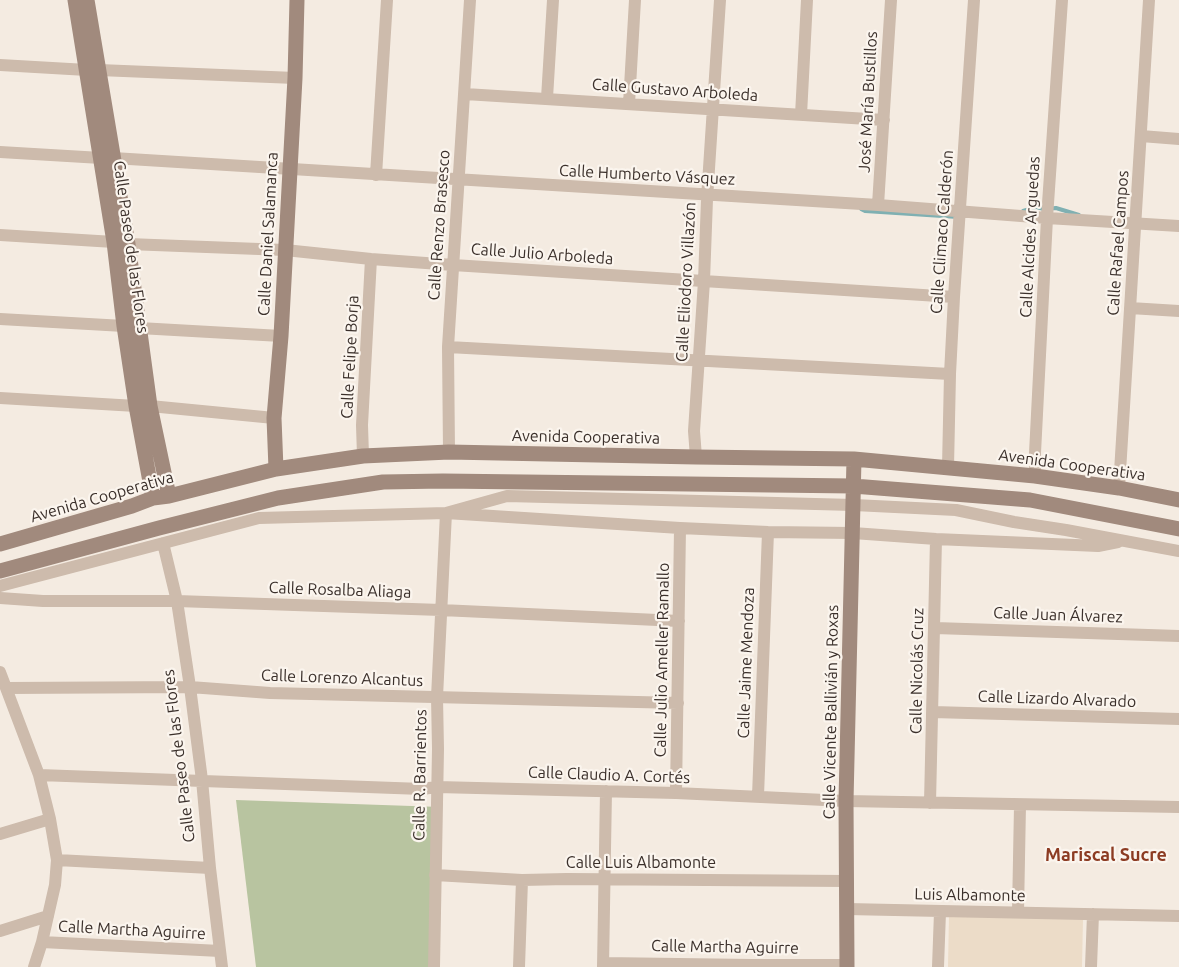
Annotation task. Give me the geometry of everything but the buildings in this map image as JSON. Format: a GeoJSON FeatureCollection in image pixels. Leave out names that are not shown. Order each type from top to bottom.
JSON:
{"type":"FeatureCollection","features":[{"type":"Feature","properties":{"kind":"street","name":"Calle Paseo de las Flores"},"geometry":{"type":"LineString","coordinates":[[75,0],[93,70]]}},
{"type":"Feature","properties":{"kind":"street","name":"Calle Paseo de las Flores"},"geometry":{"type":"LineString","coordinates":[[87,0],[93,70],[121,243],[153,498]]}},
{"type":"Feature","properties":{"kind":"street","name":"Calle Daniel Salamanca"},"geometry":{"type":"LineString","coordinates":[[276,469],[274,418],[281,336],[297,0]]}},
{"type":"Feature","properties":{"kind":"street"},"geometry":{"type":"LineString","coordinates":[[376,175],[387,0]]}},
{"type":"Feature","properties":{"kind":"street","name":"Calle Renzo Brasesco"},"geometry":{"type":"LineString","coordinates":[[449,452],[448,347],[470,0]]}},
{"type":"Feature","properties":{"kind":"street"},"geometry":{"type":"LineString","coordinates":[[547,98],[553,0]]}},
{"type":"Feature","properties":{"kind":"street"},"geometry":{"type":"LineString","coordinates":[[629,104],[635,0]]}},
{"type":"Feature","properties":{"kind":"street","name":"Calle Eliodoro Villazón"},"geometry":{"type":"LineString","coordinates":[[696,457],[694,435],[720,0]]}},
{"type":"Feature","properties":{"kind":"street"},"geometry":{"type":"LineString","coordinates":[[801,115],[807,0]]}},
{"type":"Feature","properties":{"kind":"street","name":"José María Bustillos"},"geometry":{"type":"LineString","coordinates":[[878,205],[891,0]]}},
{"type":"Feature","properties":{"kind":"street","name":"Calle Climaco Calderón"},"geometry":{"type":"LineString","coordinates":[[948,467],[954,297],[974,0]]}},
{"type":"Feature","properties":{"kind":"street","name":"Calle Alcides Arguedas"},"geometry":{"type":"LineString","coordinates":[[1035,476],[1047,218],[1062,0]]}},
{"type":"Feature","properties":{"kind":"street","name":"Calle Rafael Campos"},"geometry":{"type":"LineString","coordinates":[[1119,488],[1149,0]]}},
{"type":"Feature","properties":{"kind":"street"},"geometry":{"type":"LineString","coordinates":[[0,65],[295,78]]}},
{"type":"Feature","properties":{"kind":"street","name":"Calle Gustavo Arboleda"},"geometry":{"type":"LineString","coordinates":[[465,94],[884,120]]}},
{"type":"Feature","properties":{"kind":"street"},"geometry":{"type":"LineString","coordinates":[[1141,136],[1179,139]]}},
{"type":"Feature","properties":{"kind":"street","name":"Calle Humberto Vásquez"},"geometry":{"type":"LineString","coordinates":[[0,152],[289,168],[1179,226]]}},
{"type":"Feature","properties":{"kind":"street","name":"Calle Julio Arboleda"},"geometry":{"type":"LineString","coordinates":[[0,235],[285,250],[453,265],[954,297]]}},
{"type":"Feature","properties":{"kind":"street","name":"Calle Felipe Borja"},"geometry":{"type":"LineString","coordinates":[[363,456],[362,425],[371,259]]}},
{"type":"Feature","properties":{"kind":"street"},"geometry":{"type":"LineString","coordinates":[[1131,308],[1179,311]]}},
{"type":"Feature","properties":{"kind":"street"},"geometry":{"type":"LineString","coordinates":[[0,319],[281,336]]}},
{"type":"Feature","properties":{"kind":"street"},"geometry":{"type":"LineString","coordinates":[[448,347],[950,374]]}},
{"type":"Feature","properties":{"kind":"street"},"geometry":{"type":"LineString","coordinates":[[0,398],[143,406],[274,418]]}},
{"type":"Feature","properties":{"kind":"street","name":"Calle Paseo de las Flores"},"geometry":{"type":"LineString","coordinates":[[143,406],[169,496]]}},
{"type":"Feature","properties":{"kind":"street","name":"Avenida Cooperativa"},"geometry":{"type":"LineString","coordinates":[[0,544],[153,498],[276,469],[363,456],[449,452],[854,459],[1035,476],[1119,488],[1179,500]]}},
{"type":"Feature","properties":{"kind":"street","name":"Calle Vicente Ballivián y Roxas"},"geometry":{"type":"LineString","coordinates":[[847,966],[846,801],[854,459]]}},
{"type":"Feature","properties":{"kind":"street"},"geometry":{"type":"LineString","coordinates":[[0,571],[278,498],[383,482],[854,486],[1030,500],[1179,529]]}},
{"type":"Feature","properties":{"kind":"street"},"geometry":{"type":"LineString","coordinates":[[446,513],[507,496],[956,510],[1179,551]]}},
{"type":"Feature","properties":{"kind":"street"},"geometry":{"type":"LineString","coordinates":[[0,586],[259,518],[446,513],[680,528],[853,533],[1098,546],[1125,541]]}},
{"type":"Feature","properties":{"kind":"street","name":"Calle R. Barrientos"},"geometry":{"type":"LineString","coordinates":[[434,967],[437,698],[446,513]]}},
{"type":"Feature","properties":{"kind":"street","name":"Calle Julio Ameller Ramallo"},"geometry":{"type":"LineString","coordinates":[[676,793],[680,528]]}},
{"type":"Feature","properties":{"kind":"street","name":"Calle Jaime Mendoza"},"geometry":{"type":"LineString","coordinates":[[758,796],[768,532]]}},
{"type":"Feature","properties":{"kind":"street","name":"Calle Nicolás Cruz"},"geometry":{"type":"LineString","coordinates":[[930,803],[936,539]]}},
{"type":"Feature","properties":{"kind":"street","name":"Calle Paseo de las Flores"},"geometry":{"type":"LineString","coordinates":[[163,543],[177,601],[189,687],[222,967]]}},
{"type":"Feature","properties":{"kind":"street","name":"Calle Rosalba Aliaga"},"geometry":{"type":"LineString","coordinates":[[0,598],[43,601],[177,601],[679,621]]}},
{"type":"Feature","properties":{"kind":"street","name":"Calle Juan Álvarez"},"geometry":{"type":"LineString","coordinates":[[935,628],[1179,636]]}},
{"type":"Feature","properties":{"kind":"street"},"geometry":{"type":"LineString","coordinates":[[0,672],[39,775],[57,860],[48,916],[34,967]]}},
{"type":"Feature","properties":{"kind":"street","name":"Calle Lorenzo Alcantus"},"geometry":{"type":"LineString","coordinates":[[6,688],[189,687],[270,693],[678,703]]}},
{"type":"Feature","properties":{"kind":"street","name":"Calle Lizardo Alvarado"},"geometry":{"type":"LineString","coordinates":[[933,712],[1179,719]]}},
{"type":"Feature","properties":{"kind":"street","name":"Calle Claudio A. Cortés"},"geometry":{"type":"LineString","coordinates":[[39,775],[422,789],[437,787],[676,793],[846,801],[1179,807]]}},
{"type":"Feature","properties":{"kind":"street"},"geometry":{"type":"LineString","coordinates":[[603,965],[606,791]]}},
{"type":"Feature","properties":{"kind":"street"},"geometry":{"type":"LineString","coordinates":[[1018,912],[1020,805]]}},
{"type":"Feature","properties":{"kind":"street"},"geometry":{"type":"LineString","coordinates":[[0,834],[50,819]]}},
{"type":"Feature","properties":{"kind":"street"},"geometry":{"type":"LineString","coordinates":[[57,860],[210,868]]}},
{"type":"Feature","properties":{"kind":"street","name":"Calle Luis Albamonte"},"geometry":{"type":"LineString","coordinates":[[435,874],[522,880],[847,881]]}},
{"type":"Feature","properties":{"kind":"street"},"geometry":{"type":"LineString","coordinates":[[519,967],[522,880]]}},
{"type":"Feature","properties":{"kind":"street","name":"Luis Albamonte"},"geometry":{"type":"LineString","coordinates":[[847,909],[1093,914]]}},
{"type":"Feature","properties":{"kind":"street"},"geometry":{"type":"LineString","coordinates":[[938,967],[940,912]]}},
{"type":"Feature","properties":{"kind":"street"},"geometry":{"type":"LineString","coordinates":[[1091,967],[1093,914],[1179,916]]}},
{"type":"Feature","properties":{"kind":"street"},"geometry":{"type":"LineString","coordinates":[[0,931],[48,916]]}},
{"type":"Feature","properties":{"kind":"street","name":"Calle Martha Aguirre"},"geometry":{"type":"LineString","coordinates":[[42,942],[220,951]]}},
{"type":"Feature","properties":{"kind":"street","name":"Calle Martha Aguirre"},"geometry":{"type":"LineString","coordinates":[[603,965],[847,966]]}},
{"type":"Feature","properties":{"kind":"green space"},"geometry":{"type":"Polygon","coordinates":[[[236,800],[441,807],[433,967],[256,967],[236,800]]]}},
{"type":"Feature","properties":{"kind":"shaded area"},"geometry":{"type":"Polygon","coordinates":[[[949,915],[1083,918],[1082,967],[948,967],[949,915]]]}},
{"type":"Feature","properties":{"kind":"waterway"},"geometry":{"type":"LineString","coordinates":[[1023,211],[1036,207],[1056,208],[1079,215]]}},
{"type":"Feature","properties":{"kind":"waterway"},"geometry":{"type":"LineString","coordinates":[[861,209],[958,217]]}},
{"type":"Feature","properties":{"kind":"district","name":"Mariscal Sucre"},"geometry":{"type":"Point","coordinates":[1106,855]}}]}
